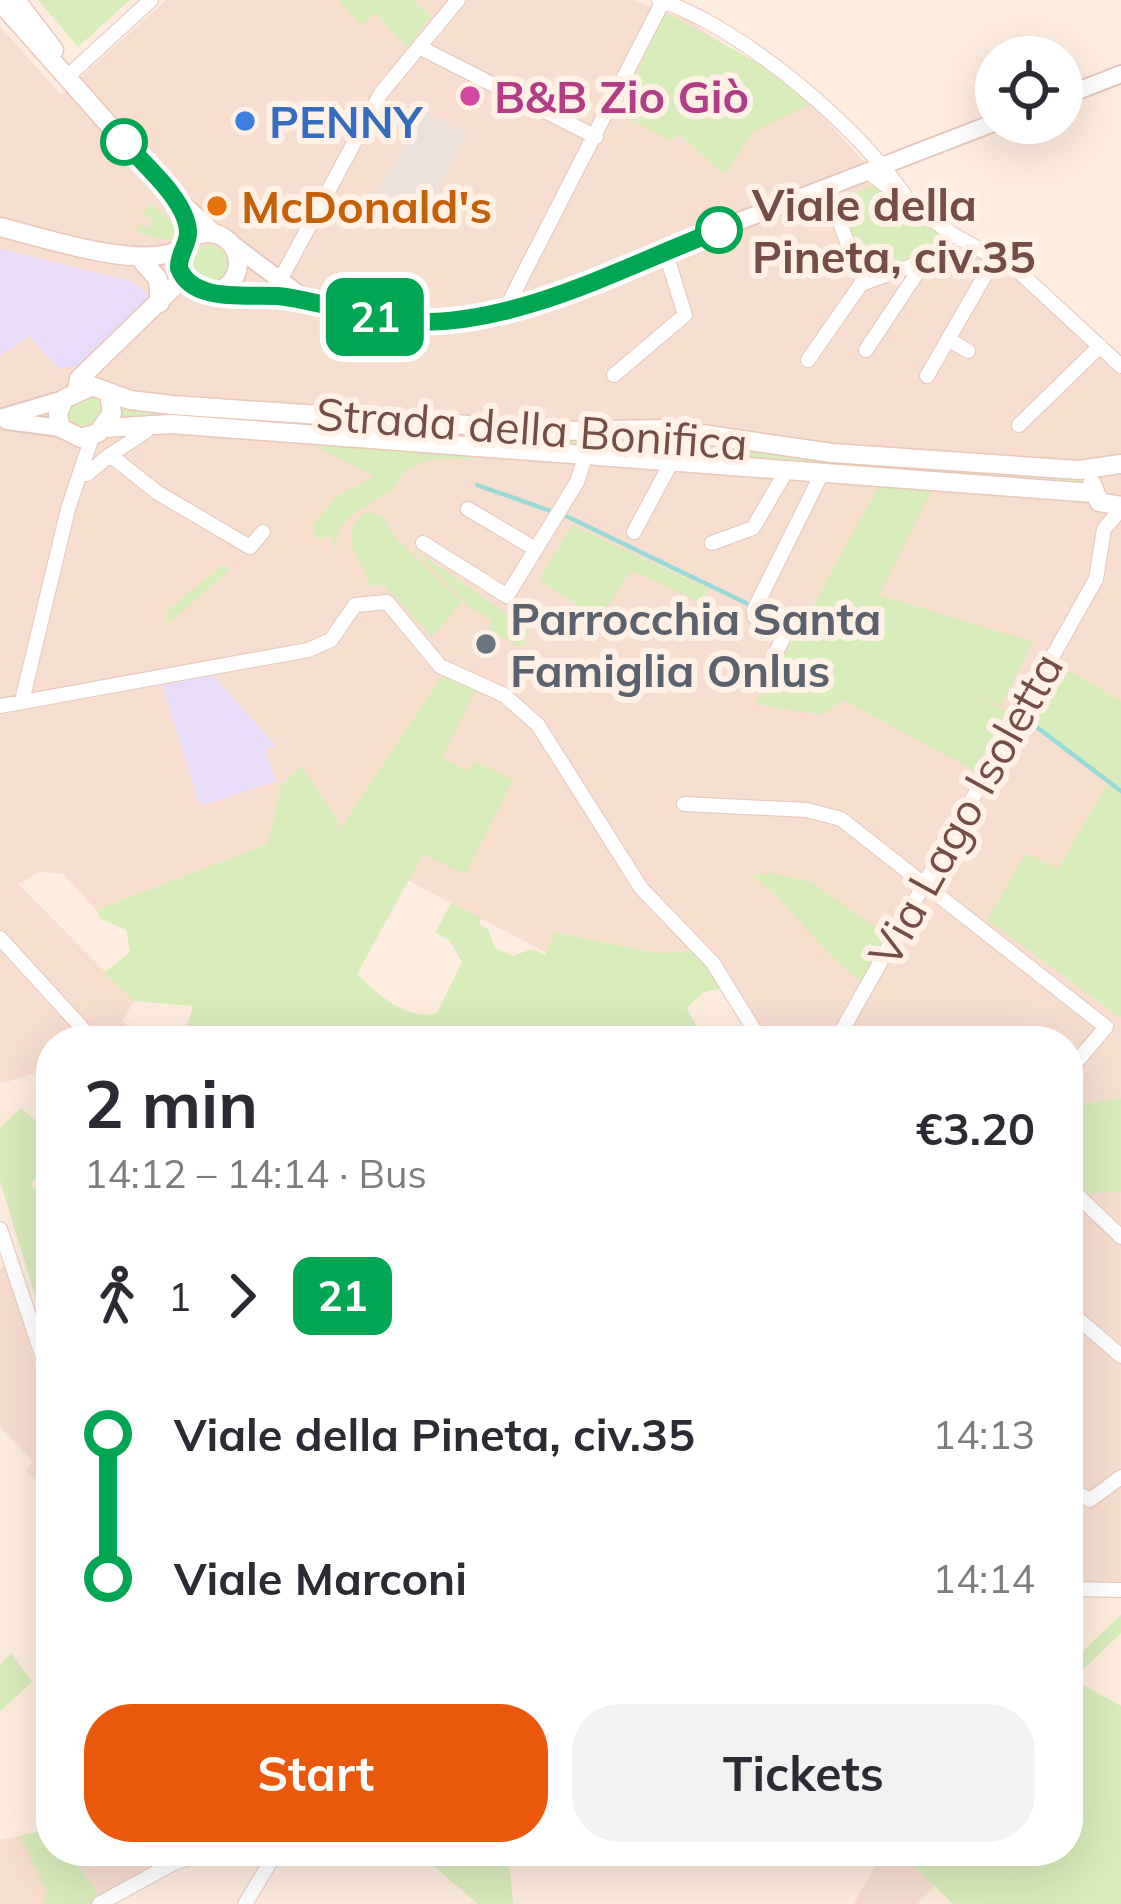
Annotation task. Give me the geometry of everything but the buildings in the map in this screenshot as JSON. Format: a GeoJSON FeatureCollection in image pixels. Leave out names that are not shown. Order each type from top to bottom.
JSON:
{"type":"FeatureCollection","features":[{"type":"Feature","properties":{"kind":"main road"},"geometry":{"type":"LineString","coordinates":[[16,0],[41,28],[68,76]]}},
{"type":"Feature","properties":{"kind":"main road"},"geometry":{"type":"LineString","coordinates":[[0,2],[165,188],[213,233],[232,244],[237,272],[210,292],[180,303],[114,364],[107,392],[112,413],[98,432],[73,436],[61,428],[58,414],[79,379],[182,277],[185,221],[165,188]]}},
{"type":"Feature","properties":{"kind":"main road"},"geometry":{"type":"LineString","coordinates":[[0,227],[135,258],[210,292]]}},
{"type":"Feature","properties":{"kind":"main road"},"geometry":{"type":"LineString","coordinates":[[135,258],[158,257],[213,233]]}},
{"type":"Feature","properties":{"kind":"main road"},"geometry":{"type":"LineString","coordinates":[[135,258],[158,279],[160,303]]}},
{"type":"Feature","properties":{"kind":"main road"},"geometry":{"type":"LineString","coordinates":[[70,394],[107,392]]}},
{"type":"Feature","properties":{"kind":"main road","name":"Strada della Bonifica"},"geometry":{"type":"LineString","coordinates":[[107,392],[172,405],[556,431],[637,427],[832,453],[1099,470],[1121,464]]}},
{"type":"Feature","properties":{"kind":"main road","name":"Strada della Bonifica"},"geometry":{"type":"LineString","coordinates":[[98,432],[150,423],[788,468],[1096,497],[1121,507]]}},
{"type":"Feature","properties":{"kind":"main road"},"geometry":{"type":"LineString","coordinates":[[615,430],[644,434],[651,443],[645,456],[623,457]]}},
{"type":"Feature","properties":{"kind":"main road"},"geometry":{"type":"LineString","coordinates":[[678,463],[665,456],[665,440],[706,436]]}},
{"type":"Feature","properties":{"kind":"main road"},"geometry":{"type":"LineString","coordinates":[[1096,497],[1099,470]]}},
{"type":"Feature","properties":{"kind":"street"},"geometry":{"type":"LineString","coordinates":[[68,76],[151,0]]}},
{"type":"Feature","properties":{"kind":"street"},"geometry":{"type":"LineString","coordinates":[[279,281],[381,93],[458,0]]}},
{"type":"Feature","properties":{"kind":"street"},"geometry":{"type":"LineString","coordinates":[[504,312],[661,1],[710,20],[759,53],[911,205],[952,234],[996,256],[1057,301],[1121,366]]}},
{"type":"Feature","properties":{"kind":"street"},"geometry":{"type":"LineString","coordinates":[[422,48],[596,137]]}},
{"type":"Feature","properties":{"kind":"street"},"geometry":{"type":"LineString","coordinates":[[1083,89],[1121,74]]}},
{"type":"Feature","properties":{"kind":"street"},"geometry":{"type":"LineString","coordinates":[[210,292],[305,299],[410,322],[504,312],[975,130]]}},
{"type":"Feature","properties":{"kind":"street"},"geometry":{"type":"LineString","coordinates":[[827,188],[859,274]]}},
{"type":"Feature","properties":{"kind":"street"},"geometry":{"type":"LineString","coordinates":[[866,350],[925,261],[952,234]]}},
{"type":"Feature","properties":{"kind":"street"},"geometry":{"type":"LineString","coordinates":[[232,244],[305,299]]}},
{"type":"Feature","properties":{"kind":"street"},"geometry":{"type":"LineString","coordinates":[[614,375],[685,315],[665,251]]}},
{"type":"Feature","properties":{"kind":"street"},"geometry":{"type":"LineString","coordinates":[[927,376],[996,256]]}},
{"type":"Feature","properties":{"kind":"street"},"geometry":{"type":"LineString","coordinates":[[808,360],[861,284],[925,261]]}},
{"type":"Feature","properties":{"kind":"street"},"geometry":{"type":"LineString","coordinates":[[948,339],[968,351]]}},
{"type":"Feature","properties":{"kind":"street"},"geometry":{"type":"LineString","coordinates":[[1019,425],[1100,346]]}},
{"type":"Feature","properties":{"kind":"street"},"geometry":{"type":"LineString","coordinates":[[0,420],[70,394]]}},
{"type":"Feature","properties":{"kind":"street"},"geometry":{"type":"LineString","coordinates":[[0,420],[31,420],[61,428]]}},
{"type":"Feature","properties":{"kind":"street"},"geometry":{"type":"LineString","coordinates":[[87,474],[146,432],[150,423]]}},
{"type":"Feature","properties":{"kind":"street"},"geometry":{"type":"LineString","coordinates":[[22,700],[67,513],[98,432]]}},
{"type":"Feature","properties":{"kind":"street","name":"Strada della Bonifica"},"geometry":{"type":"LineString","coordinates":[[423,543],[507,596],[532,547],[577,482],[586,454]]}},
{"type":"Feature","properties":{"kind":"street"},"geometry":{"type":"LineString","coordinates":[[110,455],[158,493],[250,547],[262,532]]}},
{"type":"Feature","properties":{"kind":"street","name":"Strada della Bonifica"},"geometry":{"type":"LineString","coordinates":[[634,532],[678,463]]}},
{"type":"Feature","properties":{"kind":"street","name":"Strada della Bonifica"},"geometry":{"type":"LineString","coordinates":[[712,543],[753,528],[788,468]]}},
{"type":"Feature","properties":{"kind":"street"},"geometry":{"type":"LineString","coordinates":[[777,650],[788,629],[755,617],[754,610],[823,471]]}},
{"type":"Feature","properties":{"kind":"street","name":"Via Lago Isoletta"},"geometry":{"type":"LineString","coordinates":[[1096,497],[1096,579]]}},
{"type":"Feature","properties":{"kind":"street","name":"Via Lago Isoletta"},"geometry":{"type":"LineString","coordinates":[[844,1026],[1096,579],[1104,529],[1121,507]]}},
{"type":"Feature","properties":{"kind":"street","name":"Strada della Bonifica"},"geometry":{"type":"LineString","coordinates":[[468,509],[532,547]]}},
{"type":"Feature","properties":{"kind":"street"},"geometry":{"type":"LineString","coordinates":[[0,706],[308,650],[331,640],[355,604],[387,602],[440,666],[504,695],[538,725],[641,889],[713,963],[752,1026]]}},
{"type":"Feature","properties":{"kind":"street"},"geometry":{"type":"LineString","coordinates":[[684,804],[830,815],[1106,1027],[1083,1054]]}},
{"type":"Feature","properties":{"kind":"street"},"geometry":{"type":"LineString","coordinates":[[0,938],[80,1026]]}},
{"type":"Feature","properties":{"kind":"street"},"geometry":{"type":"LineString","coordinates":[[1083,1200],[1121,1237]]}},
{"type":"Feature","properties":{"kind":"street"},"geometry":{"type":"LineString","coordinates":[[0,1229],[36,1337]]}},
{"type":"Feature","properties":{"kind":"street"},"geometry":{"type":"LineString","coordinates":[[1083,1323],[1121,1355]]}},
{"type":"Feature","properties":{"kind":"street"},"geometry":{"type":"LineString","coordinates":[[1083,1496],[1090,1500],[1121,1477]]}},
{"type":"Feature","properties":{"kind":"street"},"geometry":{"type":"LineString","coordinates":[[1083,1589],[1121,1590]]}},
{"type":"Feature","properties":{"kind":"street"},"geometry":{"type":"LineString","coordinates":[[99,1904],[169,1866]]}},
{"type":"Feature","properties":{"kind":"street"},"geometry":{"type":"LineString","coordinates":[[245,1904],[268,1866]]}},
{"type":"Feature","properties":{"kind":"shaded area"},"geometry":{"type":"Polygon","coordinates":[[[166,0],[633,0],[690,21],[813,106],[894,194],[1028,283],[1121,372],[1121,701],[1055,663],[1110,778],[1058,870],[987,920],[1121,1018],[1121,1098],[1083,1104],[1083,1026],[748,1026],[695,951],[656,953],[556,932],[547,953],[332,841],[281,785],[268,844],[96,910],[63,874],[41,872],[18,884],[134,1001],[123,1020],[127,1026],[36,1026],[36,1073],[0,1084],[0,26],[61,95],[166,0]]]}},
{"type":"Feature","properties":{"kind":"shaded area"},"geometry":{"type":"Polygon","coordinates":[[[424,111],[467,134],[419,226],[372,201],[424,111]]]}},
{"type":"Feature","properties":{"kind":"shaded area"},"geometry":{"type":"Polygon","coordinates":[[[0,249],[131,281],[150,296],[78,366],[59,369],[29,336],[0,356],[0,249]]]}},
{"type":"Feature","properties":{"kind":"shaded area"},"geometry":{"type":"Polygon","coordinates":[[[212,675],[276,746],[265,750],[276,781],[200,806],[162,685],[212,675]]]}},
{"type":"Feature","properties":{"kind":"shaded area"},"geometry":{"type":"Polygon","coordinates":[[[1083,1189],[1087,1193],[1121,1191],[1121,1594],[1083,1595],[1083,1189]]]}},
{"type":"Feature","properties":{"kind":"shaded area"},"geometry":{"type":"Polygon","coordinates":[[[7,1266],[36,1368],[36,1480],[26,1472],[33,1461],[0,1427],[0,1268],[7,1266]]]}},
{"type":"Feature","properties":{"kind":"shaded area"},"geometry":{"type":"Polygon","coordinates":[[[36,1832],[36,1866],[172,1866],[109,1904],[0,1904],[0,1840],[36,1832]]]}},
{"type":"Feature","properties":{"kind":"shaded area"},"geometry":{"type":"Polygon","coordinates":[[[875,1866],[914,1866],[935,1886],[917,1904],[854,1904],[875,1866]]]}},
{"type":"Feature","properties":{"kind":"green space"},"geometry":{"type":"Polygon","coordinates":[[[38,0],[130,0],[78,47],[38,0]]]}},
{"type":"Feature","properties":{"kind":"green space"},"geometry":{"type":"Polygon","coordinates":[[[338,0],[412,0],[431,16],[408,48],[375,13],[361,25],[338,0]]]}},
{"type":"Feature","properties":{"kind":"green space"},"geometry":{"type":"Polygon","coordinates":[[[665,12],[756,62],[811,104],[752,132],[725,174],[678,134],[671,141],[619,113],[665,12]]]}},
{"type":"Feature","properties":{"kind":"green space"},"geometry":{"type":"Polygon","coordinates":[[[876,185],[902,213],[941,232],[922,256],[867,277],[837,200],[876,185]]]}},
{"type":"Feature","properties":{"kind":"green space"},"geometry":{"type":"Polygon","coordinates":[[[149,202],[177,227],[169,241],[136,232],[139,225],[150,228],[153,219],[143,215],[149,202]]]}},
{"type":"Feature","properties":{"kind":"green space"},"geometry":{"type":"Polygon","coordinates":[[[212,244],[224,251],[228,266],[222,278],[208,283],[194,277],[189,259],[198,247],[212,244]]]}},
{"type":"Feature","properties":{"kind":"green space"},"geometry":{"type":"Polygon","coordinates":[[[85,395],[97,400],[102,412],[97,424],[85,429],[73,424],[68,412],[73,400],[85,395]]]}},
{"type":"Feature","properties":{"kind":"green space"},"geometry":{"type":"Polygon","coordinates":[[[120,403],[637,437],[648,446],[645,451],[120,417],[120,403]]]}},
{"type":"Feature","properties":{"kind":"green space"},"geometry":{"type":"Polygon","coordinates":[[[301,439],[475,452],[474,460],[431,460],[408,469],[390,491],[343,524],[336,560],[332,535],[317,540],[313,525],[337,496],[375,476],[301,439]]]}},
{"type":"Feature","properties":{"kind":"green space"},"geometry":{"type":"Polygon","coordinates":[[[674,442],[1087,475],[1086,483],[672,454],[674,442]]]}},
{"type":"Feature","properties":{"kind":"green space"},"geometry":{"type":"Polygon","coordinates":[[[881,482],[933,487],[879,595],[1033,642],[1001,706],[971,693],[1007,711],[975,771],[844,700],[821,715],[755,704],[803,623],[851,635],[806,618],[881,482]]]}},
{"type":"Feature","properties":{"kind":"green space"},"geometry":{"type":"Polygon","coordinates":[[[366,512],[384,517],[396,539],[462,602],[432,637],[384,585],[369,586],[351,538],[352,529],[366,512]]]}},
{"type":"Feature","properties":{"kind":"green space"},"geometry":{"type":"Polygon","coordinates":[[[572,525],[709,589],[702,603],[631,570],[599,619],[539,580],[572,525]]]}},
{"type":"Feature","properties":{"kind":"green space"},"geometry":{"type":"Polygon","coordinates":[[[412,548],[530,630],[522,648],[488,629],[493,621],[469,606],[412,548]]]}},
{"type":"Feature","properties":{"kind":"green space"},"geometry":{"type":"Polygon","coordinates":[[[224,564],[229,571],[166,625],[167,611],[224,564]]]}},
{"type":"Feature","properties":{"kind":"green space"},"geometry":{"type":"Polygon","coordinates":[[[1055,662],[1121,701],[1121,1018],[987,920],[1026,853],[1058,869],[1110,779],[1023,720],[1055,662]]]}},
{"type":"Feature","properties":{"kind":"green space"},"geometry":{"type":"Polygon","coordinates":[[[444,673],[476,688],[442,758],[468,771],[474,761],[513,780],[465,875],[423,854],[357,974],[404,1010],[437,1013],[462,962],[449,940],[435,933],[451,903],[481,918],[479,924],[488,929],[495,948],[513,956],[532,949],[545,955],[555,932],[656,953],[695,951],[724,987],[702,993],[687,1008],[696,1026],[187,1026],[193,1006],[134,1001],[104,973],[130,952],[126,930],[101,919],[96,910],[268,844],[281,785],[301,766],[339,822],[336,835],[444,673]]]}},
{"type":"Feature","properties":{"kind":"green space"},"geometry":{"type":"Polygon","coordinates":[[[773,873],[811,882],[888,936],[863,982],[751,875],[773,873]]]}},
{"type":"Feature","properties":{"kind":"green space"},"geometry":{"type":"Polygon","coordinates":[[[1121,1098],[1121,1191],[1087,1194],[1083,1189],[1083,1104],[1121,1098]]]}},
{"type":"Feature","properties":{"kind":"green space"},"geometry":{"type":"Polygon","coordinates":[[[21,1108],[36,1121],[36,1178],[30,1184],[36,1189],[36,1298],[0,1181],[0,1128],[21,1108]]]}},
{"type":"Feature","properties":{"kind":"green space"},"geometry":{"type":"Polygon","coordinates":[[[1121,1615],[1121,1633],[1083,1669],[1083,1651],[1121,1615]]]}},
{"type":"Feature","properties":{"kind":"green space"},"geometry":{"type":"Polygon","coordinates":[[[11,1653],[32,1682],[0,1711],[0,1665],[11,1653]]]}},
{"type":"Feature","properties":{"kind":"green space"},"geometry":{"type":"Polygon","coordinates":[[[1083,1685],[1121,1706],[1121,1904],[953,1904],[914,1866],[1083,1866],[1083,1685]]]}},
{"type":"Feature","properties":{"kind":"green space"},"geometry":{"type":"Polygon","coordinates":[[[36,1832],[36,1866],[79,1866],[100,1898],[89,1904],[43,1904],[47,1892],[20,1836],[36,1832]]]}},
{"type":"Feature","properties":{"kind":"green space"},"geometry":{"type":"Polygon","coordinates":[[[434,1866],[509,1866],[513,1904],[478,1904],[434,1866]]]}},
{"type":"Feature","properties":{"kind":"waterway"},"geometry":{"type":"LineString","coordinates":[[477,485],[551,511]]}},
{"type":"Feature","properties":{"kind":"waterway"},"geometry":{"type":"LineString","coordinates":[[566,516],[750,605]]}},
{"type":"Feature","properties":{"kind":"waterway"},"geometry":{"type":"LineString","coordinates":[[797,621],[841,633]]}},
{"type":"Feature","properties":{"kind":"waterway"},"geometry":{"type":"LineString","coordinates":[[1026,719],[1121,791]]}},
{"type":"Feature","properties":{"kind":"bus line","name":"21"},"geometry":{"type":"LineString","coordinates":[[124,142],[165,188],[185,221],[188,236],[179,268],[185,282],[205,292],[305,299],[410,322],[452,321],[504,312],[719,230]]}},
{"type":"Feature","properties":{"kind":"place","name":"B&B Zio Giò"},"geometry":{"type":"Point","coordinates":[470,96]}},
{"type":"Feature","properties":{"kind":"place","name":"PENNY"},"geometry":{"type":"Point","coordinates":[245,121]}},
{"type":"Feature","properties":{"kind":"place","name":"McDonald's"},"geometry":{"type":"Point","coordinates":[217,206]}},
{"type":"Feature","properties":{"kind":"place","name":"Viale della Pineta, civ.35"},"geometry":{"type":"Point","coordinates":[719,230]}},
{"type":"Feature","properties":{"kind":"place","name":"Parrocchia Santa Famiglia Onlus"},"geometry":{"type":"Point","coordinates":[486,644]}}]}
